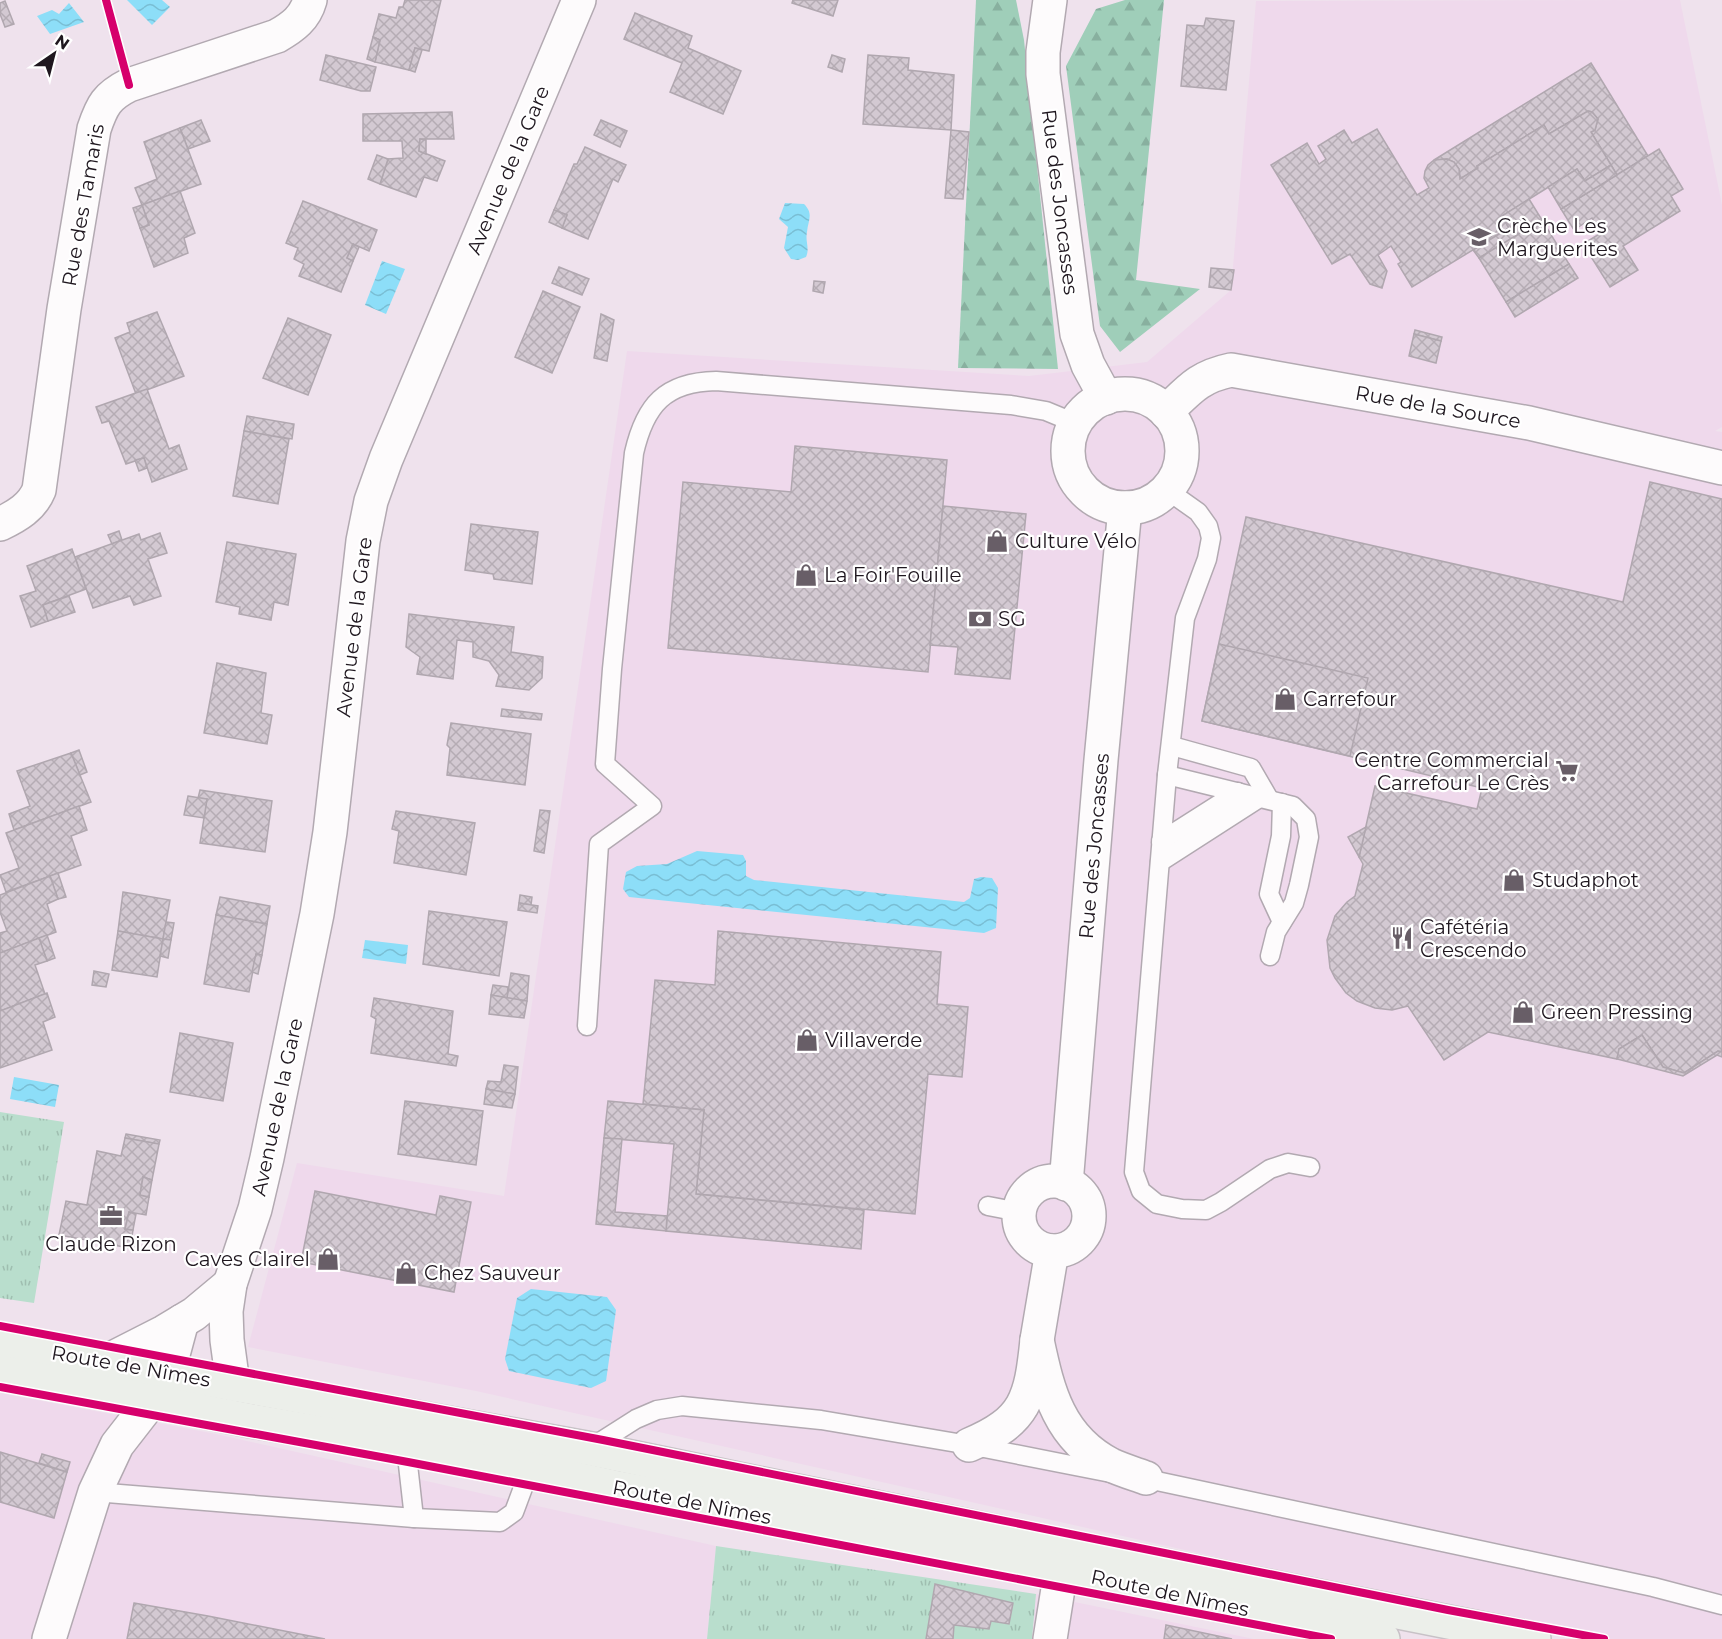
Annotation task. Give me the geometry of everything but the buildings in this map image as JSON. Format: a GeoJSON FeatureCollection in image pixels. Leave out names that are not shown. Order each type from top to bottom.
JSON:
{"type":"FeatureCollection","features":[{"type":"Feature","properties":{"kind":"main road","name":"Route de Nîmes"},"geometry":{"type":"LineString","coordinates":[[0,1342],[592,1449],[1054,1545],[1534,1639]]}},
{"type":"Feature","properties":{"kind":"main road","name":"Route de Nîmes"},"geometry":{"type":"LineString","coordinates":[[0,1372],[252,1421],[530,1469],[635,1491],[1061,1570],[1353,1630],[1383,1639]]}},
{"type":"Feature","properties":{"kind":"street","name":"Rue des Tamaris"},"geometry":{"type":"LineString","coordinates":[[0,524],[34,502],[39,490],[64,309],[92,140],[99,112],[106,101],[129,85],[277,36],[300,20],[310,0]]}},
{"type":"Feature","properties":{"kind":"street","name":"Avenue de la Gare"},"geometry":{"type":"LineString","coordinates":[[233,1384],[226,1321],[230,1284],[255,1209],[267,1158],[317,914],[330,832],[363,541],[372,501],[390,448],[579,0]]}},
{"type":"Feature","properties":{"kind":"street","name":"Rue des Joncasses"},"geometry":{"type":"LineString","coordinates":[[1050,0],[1043,52],[1043,74],[1077,334],[1088,365],[1106,398]]}},
{"type":"Feature","properties":{"kind":"street","name":"Rue de la Source"},"geometry":{"type":"LineString","coordinates":[[1166,412],[1195,384],[1212,374],[1231,370],[1529,423],[1722,468]]}},
{"type":"Feature","properties":{"kind":"street"},"geometry":{"type":"LineString","coordinates":[[1122,394],[1138,396],[1153,402],[1166,412],[1176,426],[1182,442],[1182,459],[1177,476],[1167,490],[1155,500],[1141,506],[1125,508],[1109,506],[1082,489],[1074,475],[1069,458],[1069,440],[1083,412],[1106,398],[1122,394]]}},
{"type":"Feature","properties":{"kind":"street","name":"Rue des Joncasses"},"geometry":{"type":"LineString","coordinates":[[1066,1184],[1100,771],[1125,508]]}},
{"type":"Feature","properties":{"kind":"street"},"geometry":{"type":"LineString","coordinates":[[1056,1181],[1066,1184],[1075,1189],[1087,1206],[1089,1216],[1087,1227],[1082,1237],[1074,1245],[1063,1250],[1041,1249],[1031,1243],[1023,1234],[1019,1223],[1003,1209],[1035,1186],[1056,1181]]}},
{"type":"Feature","properties":{"kind":"street"},"geometry":{"type":"LineString","coordinates":[[969,1445],[993,1435],[1013,1419],[1025,1402],[1033,1376],[1052,1251]]}},
{"type":"Feature","properties":{"kind":"street"},"geometry":{"type":"LineString","coordinates":[[107,1361],[194,1314],[230,1284]]}},
{"type":"Feature","properties":{"kind":"street"},"geometry":{"type":"LineString","coordinates":[[50,1639],[95,1492],[117,1445],[152,1400],[168,1373],[182,1321]]}},
{"type":"Feature","properties":{"kind":"street"},"geometry":{"type":"LineString","coordinates":[[1037,1340],[1047,1384],[1062,1421],[1084,1446],[1110,1464],[1146,1478]]}},
{"type":"Feature","properties":{"kind":"street"},"geometry":{"type":"LineString","coordinates":[[1050,1639],[1061,1570]]}},
{"type":"Feature","properties":{"kind":"lane"},"geometry":{"type":"LineString","coordinates":[[586,1026],[599,844],[652,806],[605,764],[612,669],[634,453],[644,420],[654,404],[666,393],[680,386],[716,381],[1011,405],[1046,411],[1076,423]]}},
{"type":"Feature","properties":{"kind":"lane"},"geometry":{"type":"LineString","coordinates":[[1167,490],[1198,512],[1208,526],[1211,538],[1207,559],[1185,618],[1167,775],[1134,1172],[1141,1191],[1157,1204],[1182,1209],[1206,1210],[1270,1169],[1288,1163],[1310,1167]]}},
{"type":"Feature","properties":{"kind":"lane"},"geometry":{"type":"LineString","coordinates":[[1172,746],[1251,768],[1271,800],[1281,836],[1269,894],[1282,922]]}},
{"type":"Feature","properties":{"kind":"lane"},"geometry":{"type":"LineString","coordinates":[[1167,775],[1293,806],[1306,819],[1309,837],[1299,885],[1294,903],[1276,932],[1270,956]]}},
{"type":"Feature","properties":{"kind":"lane"},"geometry":{"type":"LineString","coordinates":[[1161,841],[1238,792]]}},
{"type":"Feature","properties":{"kind":"lane"},"geometry":{"type":"LineString","coordinates":[[1160,862],[1271,800]]}},
{"type":"Feature","properties":{"kind":"lane"},"geometry":{"type":"LineString","coordinates":[[592,1449],[636,1419],[657,1410],[682,1406],[821,1420],[969,1445],[1076,1468],[1146,1478],[1653,1587],[1722,1605]]}},
{"type":"Feature","properties":{"kind":"lane"},"geometry":{"type":"LineString","coordinates":[[406,1447],[414,1518]]}},
{"type":"Feature","properties":{"kind":"lane"},"geometry":{"type":"LineString","coordinates":[[95,1492],[414,1518],[500,1522],[514,1512],[530,1469]]}},
{"type":"Feature","properties":{"kind":"shaded area"},"geometry":{"type":"Polygon","coordinates":[[[1680,0],[1722,205],[1722,427],[1715,431],[1722,432],[1722,1639],[1582,1639],[476,1391],[248,1347],[297,1163],[504,1196],[627,351],[1029,376],[1147,362],[1231,290],[1256,1],[1680,0]]]}},
{"type":"Feature","properties":{"kind":"shaded area"},"geometry":{"type":"Polygon","coordinates":[[[0,1393],[216,1434],[716,1546],[707,1639],[0,1639],[0,1393]]]}},
{"type":"Feature","properties":{"kind":"shaded area"},"geometry":{"type":"Polygon","coordinates":[[[1036,1594],[1254,1639],[1032,1639],[1036,1594]]]}},
{"type":"Feature","properties":{"kind":"green space"},"geometry":{"type":"Polygon","coordinates":[[[976,0],[1016,0],[1024,40],[1058,369],[958,368],[976,0]]]}},
{"type":"Feature","properties":{"kind":"green space"},"geometry":{"type":"Polygon","coordinates":[[[1125,0],[1164,0],[1136,280],[1200,289],[1120,352],[1100,326],[1066,66],[1096,9],[1125,0]]]}},
{"type":"Feature","properties":{"kind":"green space"},"geometry":{"type":"Polygon","coordinates":[[[0,1112],[64,1122],[34,1303],[0,1298],[0,1112]]]}},
{"type":"Feature","properties":{"kind":"green space"},"geometry":{"type":"Polygon","coordinates":[[[716,1546],[1036,1594],[1032,1639],[707,1639],[716,1546]]]}},
{"type":"Feature","properties":{"kind":"water"},"geometry":{"type":"Polygon","coordinates":[[[127,0],[162,0],[170,7],[152,25],[127,0]]]}},
{"type":"Feature","properties":{"kind":"water"},"geometry":{"type":"Polygon","coordinates":[[[69,3],[84,22],[50,34],[37,16],[52,10],[59,14],[69,3]]]}},
{"type":"Feature","properties":{"kind":"water"},"geometry":{"type":"Polygon","coordinates":[[[785,203],[804,204],[810,214],[807,254],[806,257],[798,260],[791,259],[784,248],[788,227],[779,219],[785,203]]]}},
{"type":"Feature","properties":{"kind":"water"},"geometry":{"type":"Polygon","coordinates":[[[382,261],[405,269],[386,314],[365,305],[382,261]]]}},
{"type":"Feature","properties":{"kind":"water"},"geometry":{"type":"Polygon","coordinates":[[[697,851],[743,855],[746,861],[746,876],[754,880],[964,902],[970,898],[974,879],[992,878],[998,888],[996,928],[984,933],[629,897],[623,889],[626,872],[637,866],[667,864],[697,851]]]}},
{"type":"Feature","properties":{"kind":"water"},"geometry":{"type":"Polygon","coordinates":[[[365,940],[408,945],[406,964],[362,958],[365,940]]]}},
{"type":"Feature","properties":{"kind":"water"},"geometry":{"type":"Polygon","coordinates":[[[14,1077],[59,1085],[55,1107],[10,1099],[14,1077]]]}},
{"type":"Feature","properties":{"kind":"water"},"geometry":{"type":"Polygon","coordinates":[[[531,1289],[607,1297],[616,1310],[606,1381],[591,1388],[509,1371],[505,1359],[517,1298],[531,1289]]]}},
{"type":"Feature","properties":{"kind":"cycle path"},"geometry":{"type":"LineString","coordinates":[[106,0],[129,85]]}},
{"type":"Feature","properties":{"kind":"cycle path"},"geometry":{"type":"LineString","coordinates":[[0,1326],[603,1440],[1448,1610],[1604,1639]]}},
{"type":"Feature","properties":{"kind":"cycle path"},"geometry":{"type":"LineString","coordinates":[[0,1387],[408,1462],[1331,1639]]}},
{"type":"Feature","properties":{"kind":"place","name":"Crèche Les Marguerites"},"geometry":{"type":"Point","coordinates":[1479,237]}},
{"type":"Feature","properties":{"kind":"place","name":"Culture Vélo"},"geometry":{"type":"Point","coordinates":[997,541]}},
{"type":"Feature","properties":{"kind":"place","name":"La Foir'Fouille"},"geometry":{"type":"Point","coordinates":[806,575]}},
{"type":"Feature","properties":{"kind":"place","name":"SG"},"geometry":{"type":"Point","coordinates":[980,619]}},
{"type":"Feature","properties":{"kind":"place","name":"Carrefour"},"geometry":{"type":"Point","coordinates":[1285,699]}},
{"type":"Feature","properties":{"kind":"place","name":"Centre Commercial Carrefour Le Crès"},"geometry":{"type":"Point","coordinates":[1567,771]}},
{"type":"Feature","properties":{"kind":"place","name":"Studaphot"},"geometry":{"type":"Point","coordinates":[1514,880]}},
{"type":"Feature","properties":{"kind":"place","name":"Cafétéria Crescendo"},"geometry":{"type":"Point","coordinates":[1402,938]}},
{"type":"Feature","properties":{"kind":"place","name":"Green Pressing"},"geometry":{"type":"Point","coordinates":[1523,1012]}},
{"type":"Feature","properties":{"kind":"place","name":"Villaverde"},"geometry":{"type":"Point","coordinates":[807,1040]}},
{"type":"Feature","properties":{"kind":"place","name":"Claude Rizon"},"geometry":{"type":"Point","coordinates":[111,1216]}},
{"type":"Feature","properties":{"kind":"place","name":"Caves Clairel"},"geometry":{"type":"Point","coordinates":[328,1259]}},
{"type":"Feature","properties":{"kind":"place","name":"Chez Sauveur"},"geometry":{"type":"Point","coordinates":[406,1273]}}]}
